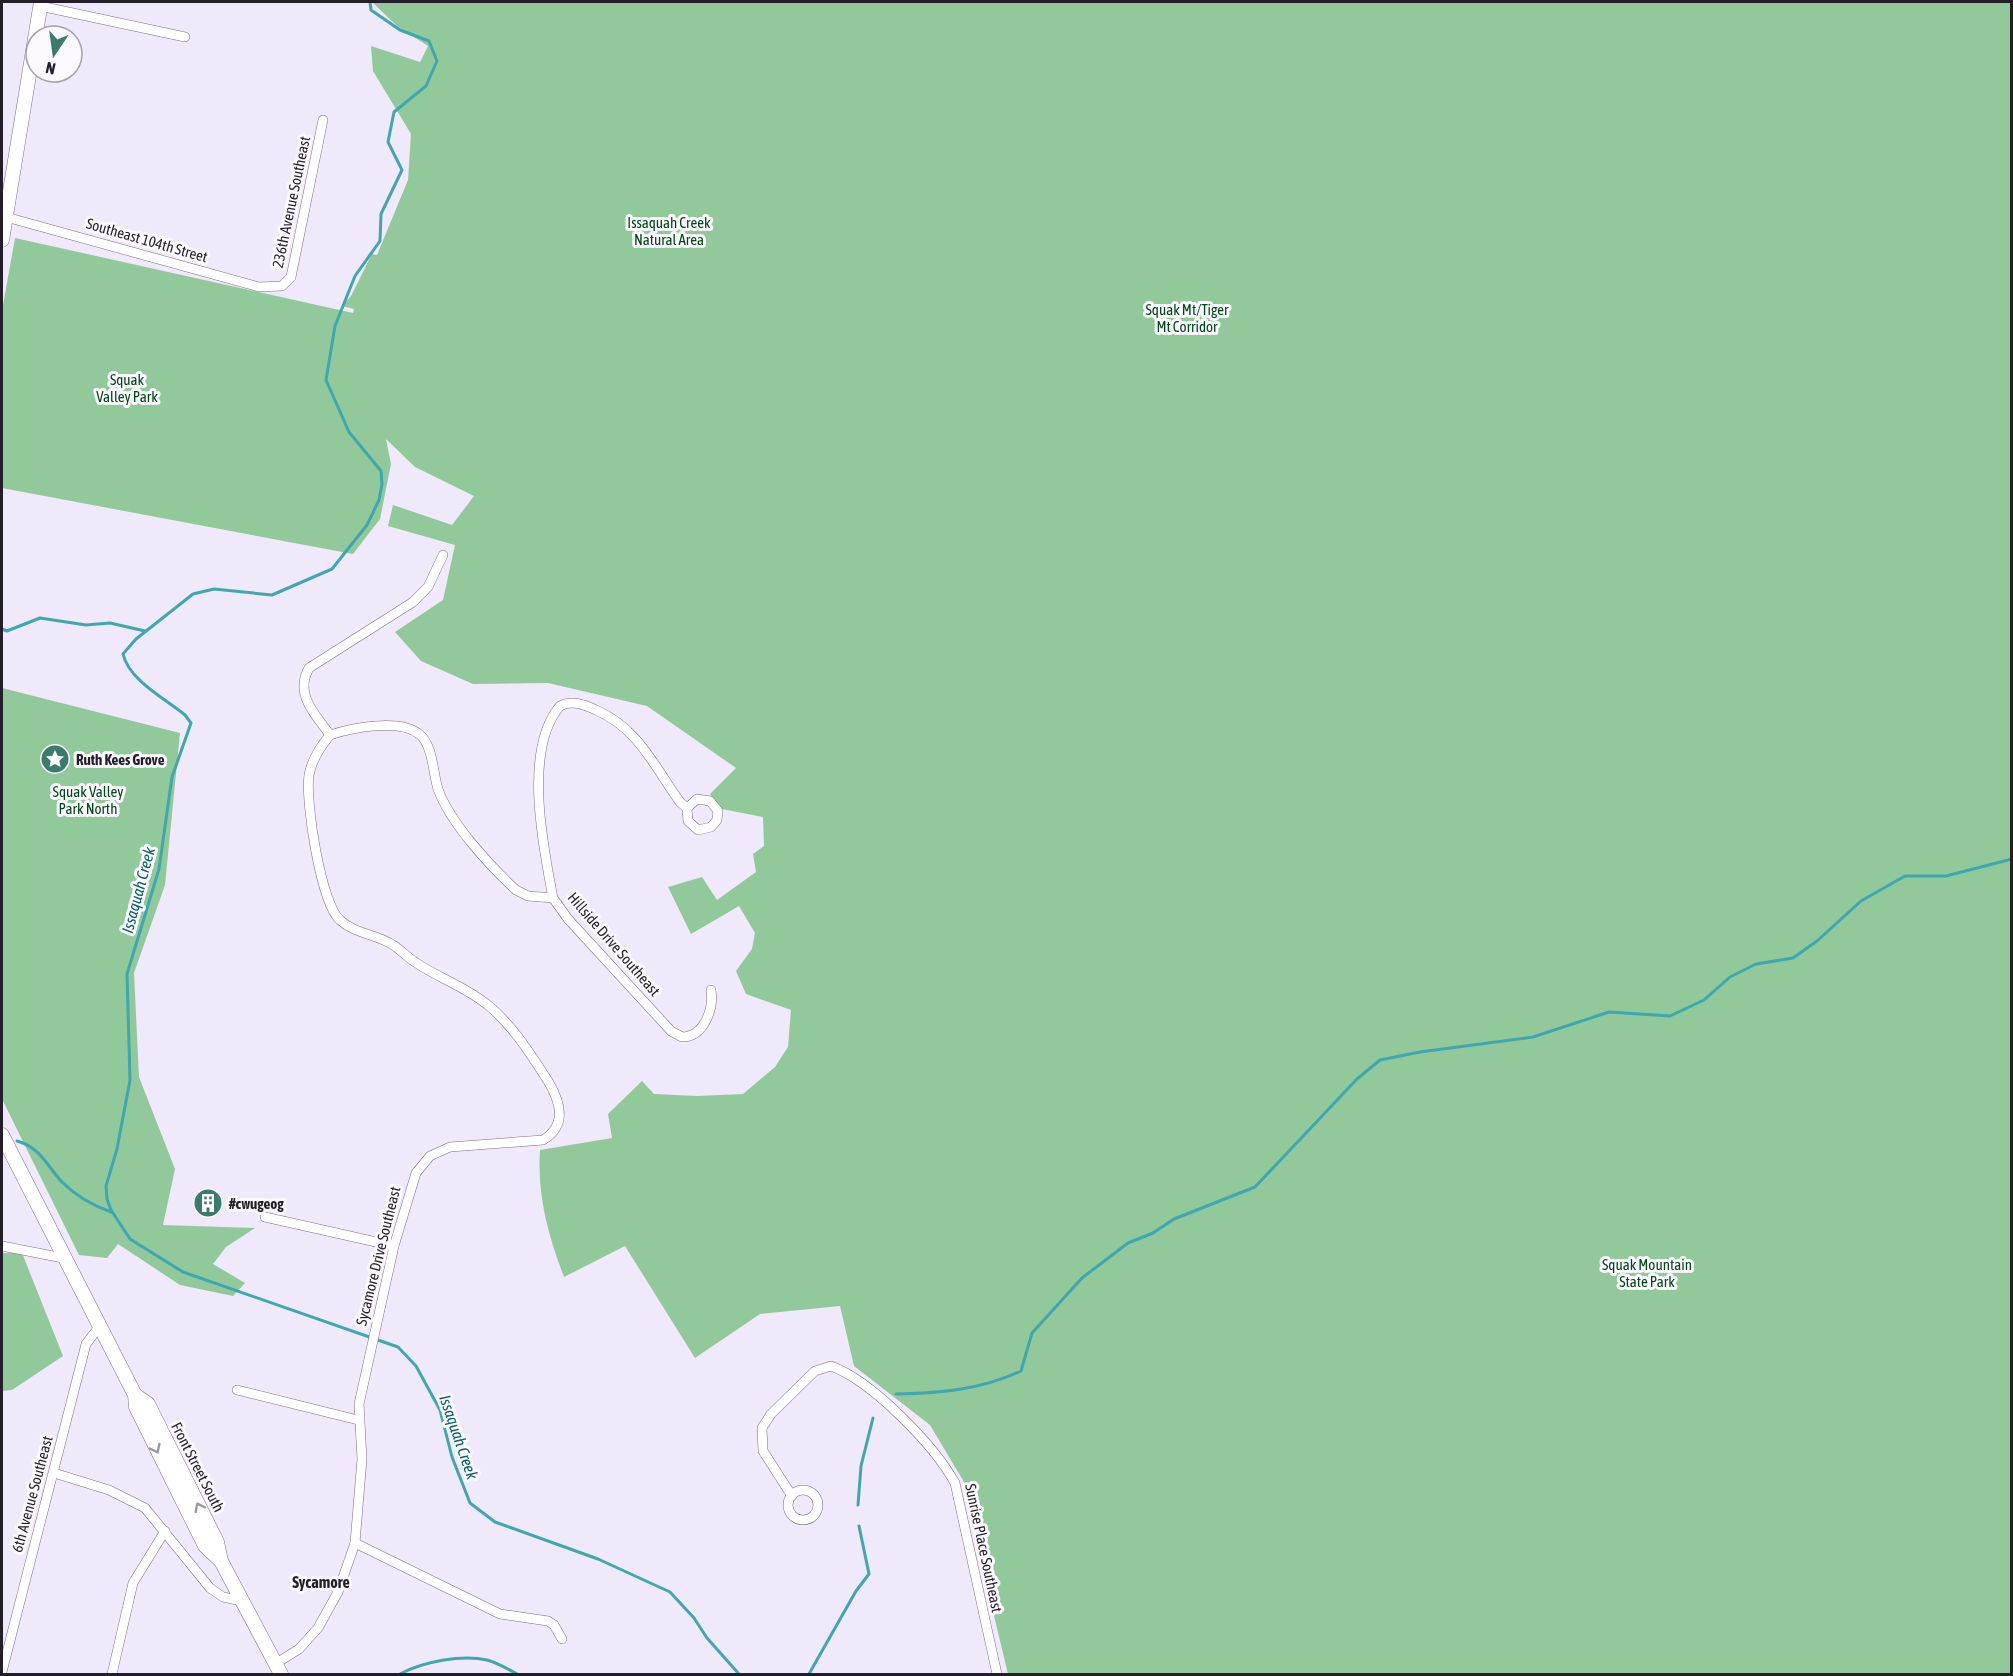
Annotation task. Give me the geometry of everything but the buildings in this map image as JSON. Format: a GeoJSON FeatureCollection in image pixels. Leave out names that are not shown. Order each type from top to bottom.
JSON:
{"type":"FeatureCollection","features":[{"type":"Feature","properties":{"kind":"main road"},"geometry":{"type":"LineString","coordinates":[[2,240],[40,4]]}},
{"type":"Feature","properties":{"kind":"main road","name":"Front Street South"},"geometry":{"type":"LineString","coordinates":[[2,1135],[135,1395],[148,1404],[177,1476],[217,1542],[221,1561],[278,1669]]}},
{"type":"Feature","properties":{"kind":"street"},"geometry":{"type":"LineString","coordinates":[[40,4],[185,37]]}},
{"type":"Feature","properties":{"kind":"street","name":"236th Avenue Southeast"},"geometry":{"type":"LineString","coordinates":[[282,286],[291,277],[323,120]]}},
{"type":"Feature","properties":{"kind":"street","name":"Southeast 104th Street"},"geometry":{"type":"LineString","coordinates":[[6,217],[259,287],[282,286]]}},
{"type":"Feature","properties":{"kind":"street"},"geometry":{"type":"LineString","coordinates":[[330,735],[303,692],[302,683],[309,668],[413,602],[428,587],[443,555]]}},
{"type":"Feature","properties":{"kind":"street"},"geometry":{"type":"LineString","coordinates":[[553,898],[538,768],[546,727],[560,706],[574,703],[585,705],[622,724],[646,749],[680,802],[687,808]]}},
{"type":"Feature","properties":{"kind":"street","name":"Hillside Drive Southeast"},"geometry":{"type":"LineString","coordinates":[[330,735],[351,729],[374,727],[404,728],[419,733],[427,747],[441,796],[456,822],[516,890],[528,896],[553,898],[568,919],[676,1035],[689,1037],[703,1025],[711,1007],[711,990]]}},
{"type":"Feature","properties":{"kind":"street","name":"Sycamore Drive Southeast"},"geometry":{"type":"LineString","coordinates":[[278,1669],[318,1628],[338,1592],[355,1543],[362,1459],[358,1419],[370,1351],[394,1246],[412,1182],[430,1156],[450,1147],[543,1140],[555,1131],[560,1106],[557,1097],[518,1036],[488,1005],[414,962],[392,944],[353,929],[335,915],[328,904],[309,797],[311,766],[330,735]]}},
{"type":"Feature","properties":{"kind":"street"},"geometry":{"type":"LineString","coordinates":[[264,1217],[394,1246]]}},
{"type":"Feature","properties":{"kind":"street"},"geometry":{"type":"LineString","coordinates":[[2,1246],[63,1258]]}},
{"type":"Feature","properties":{"kind":"street","name":"6th Avenue Southeast"},"geometry":{"type":"LineString","coordinates":[[2,1672],[86,1344],[99,1327]]}},
{"type":"Feature","properties":{"kind":"street","name":"Sunrise Place Southeast"},"geometry":{"type":"LineString","coordinates":[[792,1496],[763,1451],[762,1428],[771,1414],[815,1371],[831,1366],[847,1374],[898,1413],[940,1460],[955,1483],[998,1674]]}},
{"type":"Feature","properties":{"kind":"street"},"geometry":{"type":"LineString","coordinates":[[237,1390],[358,1419]]}},
{"type":"Feature","properties":{"kind":"street"},"geometry":{"type":"LineString","coordinates":[[54,1473],[135,1501],[154,1517],[210,1588],[223,1597],[242,1601]]}},
{"type":"Feature","properties":{"kind":"street"},"geometry":{"type":"LineString","coordinates":[[112,1674],[133,1583],[165,1531]]}},
{"type":"Feature","properties":{"kind":"street"},"geometry":{"type":"LineString","coordinates":[[355,1543],[500,1614],[548,1621],[554,1625],[562,1639]]}},
{"type":"Feature","properties":{"kind":"green space"},"geometry":{"type":"Polygon","coordinates":[[[372,2],[2011,2],[2011,1674],[1008,1674],[980,1557],[967,1487],[930,1425],[854,1366],[840,1306],[760,1314],[695,1358],[625,1246],[564,1277],[545,1215],[540,1183],[540,1150],[612,1138],[608,1114],[642,1081],[654,1094],[697,1096],[743,1094],[775,1067],[788,1047],[791,1010],[746,994],[736,971],[752,949],[755,933],[739,906],[691,934],[668,887],[702,877],[717,900],[756,872],[753,854],[764,846],[763,817],[722,809],[710,794],[736,768],[647,706],[548,683],[473,684],[421,661],[395,632],[443,600],[455,545],[388,526],[393,505],[452,525],[474,496],[415,467],[386,439],[391,464],[380,519],[353,554],[2,488],[2,311],[15,238],[353,313],[354,309],[342,306],[351,296],[372,254],[377,255],[408,180],[411,134],[373,71],[371,46],[420,62],[428,46],[397,26],[372,2]]]}},
{"type":"Feature","properties":{"kind":"green space","name":"Squak Valley Park North"},"geometry":{"type":"Polygon","coordinates":[[[2,688],[180,733],[165,885],[134,973],[139,1077],[175,1169],[163,1225],[255,1228],[226,1247],[213,1264],[245,1283],[233,1296],[180,1285],[118,1244],[107,1258],[79,1255],[2,1099],[2,688]]]}},
{"type":"Feature","properties":{"kind":"green space"},"geometry":{"type":"Polygon","coordinates":[[[2,1253],[22,1253],[63,1356],[12,1390],[2,1391],[2,1253]]]}},
{"type":"Feature","properties":{"kind":"waterway","name":"Issaquah Creek"},"geometry":{"type":"LineString","coordinates":[[370,2],[371,10],[400,30],[429,41],[437,61],[426,86],[394,112],[388,142],[402,170],[381,214],[380,241],[355,276],[335,326],[326,380],[349,432],[381,471],[382,484],[379,500],[367,525],[332,569],[272,595],[214,589],[193,594],[136,639],[123,654],[132,672],[185,715],[191,723],[172,777],[159,869],[127,974],[130,1080],[117,1149],[106,1186],[107,1199],[111,1210],[130,1239],[183,1272],[398,1347],[416,1366],[440,1410],[452,1457],[470,1503],[495,1522],[598,1559],[670,1592],[739,1674]]}},
{"type":"Feature","properties":{"kind":"waterway"},"geometry":{"type":"LineString","coordinates":[[2,629],[7,631],[40,618],[86,625],[110,623],[145,631]]}},
{"type":"Feature","properties":{"kind":"waterway"},"geometry":{"type":"LineString","coordinates":[[896,1394],[960,1389],[1021,1371],[1032,1333],[1082,1278],[1128,1243],[1153,1233],[1174,1219],[1255,1187],[1357,1079],[1380,1060],[1420,1052],[1533,1037],[1609,1012],[1670,1016],[1704,1000],[1730,977],[1756,964],[1793,958],[1817,941],[1861,901],[1905,876],[1946,876],[2012,859]]}},
{"type":"Feature","properties":{"kind":"waterway"},"geometry":{"type":"LineString","coordinates":[[17,1141],[37,1152],[62,1182],[73,1191],[111,1212]]}},
{"type":"Feature","properties":{"kind":"waterway"},"geometry":{"type":"LineString","coordinates":[[858,1505],[861,1466],[873,1418]]}},
{"type":"Feature","properties":{"kind":"waterway"},"geometry":{"type":"LineString","coordinates":[[809,1674],[856,1591],[869,1574],[859,1526]]}},
{"type":"Feature","properties":{"kind":"waterway"},"geometry":{"type":"LineString","coordinates":[[400,1674],[431,1663],[466,1658],[491,1661],[517,1674]]}},
{"type":"Feature","properties":{"kind":"place","name":"Ruth Kees Grove"},"geometry":{"type":"Point","coordinates":[55,759]}},
{"type":"Feature","properties":{"kind":"place","name":"#cwugeog"},"geometry":{"type":"Point","coordinates":[208,1203]}},
{"type":"Feature","properties":{"kind":"district","name":"Sycamore"},"geometry":{"type":"Point","coordinates":[321,1582]}},
{"type":"Feature","properties":{"kind":"park label","name":"Issaquah Creek Natural Area"},"geometry":{"type":"Point","coordinates":[669,230]}},
{"type":"Feature","properties":{"kind":"park label","name":"Squak Mt/Tiger Mt Corridor"},"geometry":{"type":"Point","coordinates":[1187,318]}},
{"type":"Feature","properties":{"kind":"park label","name":"Squak Valley Park"},"geometry":{"type":"Point","coordinates":[127,388]}},
{"type":"Feature","properties":{"kind":"park label","name":"Squak Mountain State Park"},"geometry":{"type":"Point","coordinates":[1647,1272]}}]}
